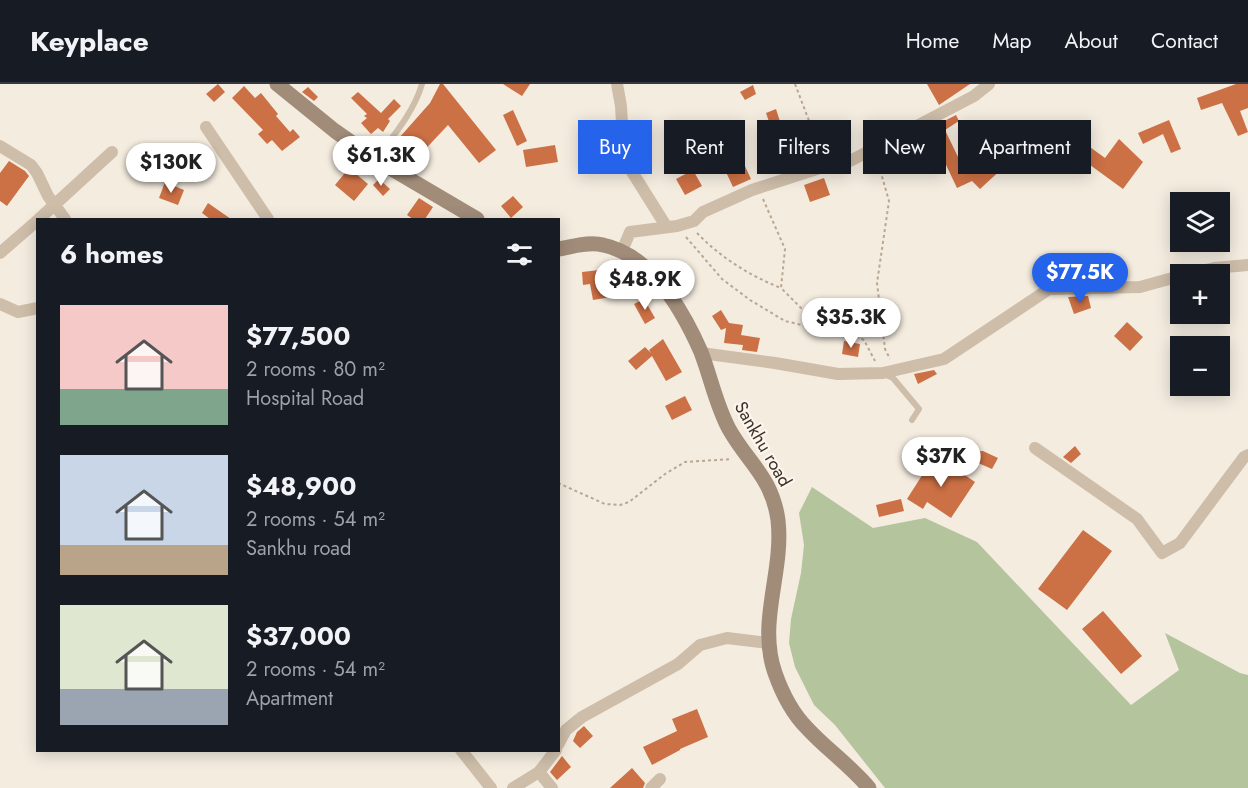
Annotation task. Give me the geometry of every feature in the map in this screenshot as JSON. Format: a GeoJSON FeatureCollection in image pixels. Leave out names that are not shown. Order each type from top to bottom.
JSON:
{"type":"FeatureCollection","features":[{"type":"Feature","properties":{"kind":"main road"},"geometry":{"type":"LineString","coordinates":[[277,84],[335,131],[375,159],[472,218]]}},
{"type":"Feature","properties":{"kind":"main road","name":"Sankhu road"},"geometry":{"type":"LineString","coordinates":[[560,249],[602,244],[622,251],[641,264],[670,298],[686,323],[701,353],[720,410],[730,430],[762,473],[774,502],[779,544],[769,611],[768,643],[774,672],[787,702],[807,728],[869,788]]}},
{"type":"Feature","properties":{"kind":"street"},"geometry":{"type":"LineString","coordinates":[[617,84],[621,106],[624,159],[671,226]]}},
{"type":"Feature","properties":{"kind":"street"},"geometry":{"type":"LineString","coordinates":[[928,120],[974,96],[989,84]]}},
{"type":"Feature","properties":{"kind":"street"},"geometry":{"type":"LineString","coordinates":[[206,127],[267,218]]}},
{"type":"Feature","properties":{"kind":"street"},"geometry":{"type":"LineString","coordinates":[[0,146],[31,165],[64,218]]}},
{"type":"Feature","properties":{"kind":"street"},"geometry":{"type":"LineString","coordinates":[[40,218],[112,152]]}},
{"type":"Feature","properties":{"kind":"street"},"geometry":{"type":"LineString","coordinates":[[622,251],[630,232],[694,221],[704,212],[752,190],[801,174]]}},
{"type":"Feature","properties":{"kind":"street"},"geometry":{"type":"LineString","coordinates":[[0,253],[36,222]]}},
{"type":"Feature","properties":{"kind":"street"},"geometry":{"type":"LineString","coordinates":[[1230,267],[1248,265]]}},
{"type":"Feature","properties":{"kind":"street"},"geometry":{"type":"LineString","coordinates":[[701,353],[838,374],[889,372],[944,359],[1049,289],[1140,287],[1170,279]]}},
{"type":"Feature","properties":{"kind":"street"},"geometry":{"type":"LineString","coordinates":[[0,304],[18,312],[36,308]]}},
{"type":"Feature","properties":{"kind":"street"},"geometry":{"type":"LineString","coordinates":[[1035,448],[1137,519],[1162,553],[1180,543],[1244,457],[1248,455]]}},
{"type":"Feature","properties":{"kind":"street"},"geometry":{"type":"LineString","coordinates":[[560,742],[566,730],[582,717],[678,664],[700,645],[727,638],[768,643]]}},
{"type":"Feature","properties":{"kind":"street"},"geometry":{"type":"LineString","coordinates":[[463,752],[492,788]]}},
{"type":"Feature","properties":{"kind":"street"},"geometry":{"type":"LineString","coordinates":[[513,788],[539,772],[554,752]]}},
{"type":"Feature","properties":{"kind":"street"},"geometry":{"type":"LineString","coordinates":[[539,772],[552,788]]}},
{"type":"Feature","properties":{"kind":"street"},"geometry":{"type":"LineString","coordinates":[[651,788],[660,779]]}},
{"type":"Feature","properties":{"kind":"lane"},"geometry":{"type":"LineString","coordinates":[[375,159],[400,127],[422,84]]}},
{"type":"Feature","properties":{"kind":"lane"},"geometry":{"type":"LineString","coordinates":[[889,372],[919,409],[912,420]]}},
{"type":"Feature","properties":{"kind":"path"},"geometry":{"type":"LineString","coordinates":[[795,84],[809,120]]}},
{"type":"Feature","properties":{"kind":"path"},"geometry":{"type":"LineString","coordinates":[[881,174],[889,201],[877,283],[889,372]]}},
{"type":"Feature","properties":{"kind":"path"},"geometry":{"type":"LineString","coordinates":[[752,190],[762,196],[785,249],[781,288]]}},
{"type":"Feature","properties":{"kind":"path"},"geometry":{"type":"LineString","coordinates":[[694,221],[689,224],[714,251],[764,282],[781,288],[823,330]]}},
{"type":"Feature","properties":{"kind":"path"},"geometry":{"type":"LineString","coordinates":[[671,226],[722,279],[750,300],[785,321],[823,330],[842,331],[864,340],[889,372]]}},
{"type":"Feature","properties":{"kind":"path"},"geometry":{"type":"LineString","coordinates":[[560,484],[606,504],[620,505],[629,502],[665,474],[685,462],[735,458],[748,454]]}},
{"type":"Feature","properties":{"kind":"green space"},"geometry":{"type":"Polygon","coordinates":[[[812,487],[873,528],[925,518],[977,542],[1131,705],[1179,670],[1165,633],[1240,673],[1248,675],[1248,788],[885,788],[835,725],[814,705],[795,667],[789,643],[804,545],[799,513],[812,487]]]}},
{"type":"Feature","properties":{"kind":"building"},"geometry":{"type":"Polygon","coordinates":[[[218,84],[225,92],[214,102],[206,94],[218,84]]]}},
{"type":"Feature","properties":{"kind":"building"},"geometry":{"type":"Polygon","coordinates":[[[440,84],[443,84],[496,150],[479,163],[448,125],[418,157],[399,138],[430,103],[440,84]]]}},
{"type":"Feature","properties":{"kind":"building"},"geometry":{"type":"Polygon","coordinates":[[[503,84],[530,84],[522,96],[503,84]]]}},
{"type":"Feature","properties":{"kind":"building"},"geometry":{"type":"Polygon","coordinates":[[[927,84],[970,84],[939,105],[927,84]]]}},
{"type":"Feature","properties":{"kind":"building"},"geometry":{"type":"Polygon","coordinates":[[[1236,84],[1248,84],[1248,108],[1240,111],[1248,132],[1238,136],[1222,103],[1201,110],[1197,98],[1236,84]]]}},
{"type":"Feature","properties":{"kind":"building"},"geometry":{"type":"Polygon","coordinates":[[[753,85],[756,94],[745,100],[740,92],[753,85]]]}},
{"type":"Feature","properties":{"kind":"building"},"geometry":{"type":"Polygon","coordinates":[[[244,86],[255,98],[261,93],[290,132],[293,129],[300,137],[282,151],[272,140],[267,144],[258,134],[263,130],[232,98],[244,86]]]}},
{"type":"Feature","properties":{"kind":"building"},"geometry":{"type":"Polygon","coordinates":[[[308,87],[318,97],[314,101],[302,92],[308,87]]]}},
{"type":"Feature","properties":{"kind":"building"},"geometry":{"type":"Polygon","coordinates":[[[358,92],[381,113],[394,99],[401,106],[388,119],[390,121],[383,132],[378,128],[371,134],[361,123],[367,118],[364,116],[367,114],[351,98],[358,92]]]}},
{"type":"Feature","properties":{"kind":"building"},"geometry":{"type":"Polygon","coordinates":[[[776,109],[780,120],[768,120],[766,113],[776,109]]]}},
{"type":"Feature","properties":{"kind":"building"},"geometry":{"type":"Polygon","coordinates":[[[513,110],[527,141],[517,146],[503,115],[513,110]]]}},
{"type":"Feature","properties":{"kind":"building"},"geometry":{"type":"Polygon","coordinates":[[[956,115],[958,120],[946,129],[946,120],[956,115]]]}},
{"type":"Feature","properties":{"kind":"building"},"geometry":{"type":"Polygon","coordinates":[[[1169,120],[1181,149],[1171,153],[1163,134],[1143,144],[1138,133],[1169,120]]]}},
{"type":"Feature","properties":{"kind":"building"},"geometry":{"type":"Polygon","coordinates":[[[946,132],[958,157],[958,174],[996,174],[980,189],[972,181],[957,188],[946,165],[946,132]]]}},
{"type":"Feature","properties":{"kind":"building"},"geometry":{"type":"Polygon","coordinates":[[[1119,139],[1143,162],[1123,189],[1091,166],[1091,148],[1105,158],[1119,139]]]}},
{"type":"Feature","properties":{"kind":"building"},"geometry":{"type":"Polygon","coordinates":[[[555,145],[558,162],[526,167],[523,150],[555,145]]]}},
{"type":"Feature","properties":{"kind":"building"},"geometry":{"type":"Polygon","coordinates":[[[9,161],[29,176],[7,206],[0,201],[0,173],[9,161]]]}},
{"type":"Feature","properties":{"kind":"building"},"geometry":{"type":"Polygon","coordinates":[[[745,166],[751,179],[733,187],[727,174],[745,174],[745,166]]]}},
{"type":"Feature","properties":{"kind":"building"},"geometry":{"type":"Polygon","coordinates":[[[349,168],[368,184],[354,201],[335,185],[349,168]]]}},
{"type":"Feature","properties":{"kind":"building"},"geometry":{"type":"Polygon","coordinates":[[[685,174],[695,174],[702,186],[685,195],[676,179],[685,174]]]}},
{"type":"Feature","properties":{"kind":"building"},"geometry":{"type":"Polygon","coordinates":[[[824,178],[830,195],[810,202],[804,185],[824,178]]]}},
{"type":"Feature","properties":{"kind":"building"},"geometry":{"type":"Polygon","coordinates":[[[379,179],[390,189],[383,196],[373,185],[379,179]]]}},
{"type":"Feature","properties":{"kind":"building"},"geometry":{"type":"Polygon","coordinates":[[[165,182],[184,190],[178,205],[159,198],[165,182]]]}},
{"type":"Feature","properties":{"kind":"building"},"geometry":{"type":"Polygon","coordinates":[[[513,196],[523,207],[511,218],[501,206],[513,196]]]}},
{"type":"Feature","properties":{"kind":"building"},"geometry":{"type":"Polygon","coordinates":[[[419,198],[433,207],[426,218],[412,218],[407,215],[419,198]]]}},
{"type":"Feature","properties":{"kind":"building"},"geometry":{"type":"Polygon","coordinates":[[[208,203],[230,218],[209,218],[202,213],[208,203]]]}},
{"type":"Feature","properties":{"kind":"building"},"geometry":{"type":"Polygon","coordinates":[[[608,269],[611,297],[593,300],[590,284],[583,285],[582,272],[608,269]]]}},
{"type":"Feature","properties":{"kind":"building"},"geometry":{"type":"Polygon","coordinates":[[[1088,296],[1091,308],[1074,314],[1068,297],[1088,296]]]}},
{"type":"Feature","properties":{"kind":"building"},"geometry":{"type":"Polygon","coordinates":[[[644,299],[655,318],[645,324],[634,304],[644,299]]]}},
{"type":"Feature","properties":{"kind":"building"},"geometry":{"type":"Polygon","coordinates":[[[721,310],[729,323],[743,325],[741,335],[760,338],[757,352],[742,350],[743,345],[724,343],[726,328],[721,330],[712,316],[721,310]]]}},
{"type":"Feature","properties":{"kind":"building"},"geometry":{"type":"Polygon","coordinates":[[[1127,322],[1143,337],[1130,351],[1114,336],[1127,322]]]}},
{"type":"Feature","properties":{"kind":"building"},"geometry":{"type":"Polygon","coordinates":[[[663,339],[682,372],[666,381],[652,356],[636,370],[628,361],[645,347],[651,353],[649,350],[663,339]]]}},
{"type":"Feature","properties":{"kind":"building"},"geometry":{"type":"Polygon","coordinates":[[[844,341],[860,344],[858,357],[842,354],[844,341]]]}},
{"type":"Feature","properties":{"kind":"building"},"geometry":{"type":"Polygon","coordinates":[[[934,370],[937,374],[918,384],[914,374],[934,370]]]}},
{"type":"Feature","properties":{"kind":"building"},"geometry":{"type":"Polygon","coordinates":[[[685,396],[692,410],[672,420],[665,406],[685,396]]]}},
{"type":"Feature","properties":{"kind":"building"},"geometry":{"type":"Polygon","coordinates":[[[947,439],[968,452],[983,451],[998,458],[992,469],[941,447],[947,439]]]}},
{"type":"Feature","properties":{"kind":"building"},"geometry":{"type":"Polygon","coordinates":[[[1075,446],[1081,454],[1071,463],[1063,457],[1075,446]]]}},
{"type":"Feature","properties":{"kind":"building"},"geometry":{"type":"Polygon","coordinates":[[[935,455],[975,482],[951,518],[927,502],[923,509],[907,499],[935,455]]]}},
{"type":"Feature","properties":{"kind":"building"},"geometry":{"type":"Polygon","coordinates":[[[901,499],[904,511],[879,517],[876,505],[901,499]]]}},
{"type":"Feature","properties":{"kind":"building"},"geometry":{"type":"Polygon","coordinates":[[[1083,530],[1112,551],[1067,610],[1038,589],[1083,530]]]}},
{"type":"Feature","properties":{"kind":"building"},"geometry":{"type":"Polygon","coordinates":[[[1103,611],[1142,656],[1121,674],[1082,629],[1103,611]]]}},
{"type":"Feature","properties":{"kind":"building"},"geometry":{"type":"Polygon","coordinates":[[[697,709],[708,737],[652,765],[643,747],[677,731],[672,719],[697,709]]]}},
{"type":"Feature","properties":{"kind":"building"},"geometry":{"type":"Polygon","coordinates":[[[584,726],[593,736],[580,748],[573,741],[577,732],[584,726]]]}},
{"type":"Feature","properties":{"kind":"building"},"geometry":{"type":"Polygon","coordinates":[[[562,756],[571,767],[557,780],[550,772],[562,756]]]}},
{"type":"Feature","properties":{"kind":"building"},"geometry":{"type":"Polygon","coordinates":[[[632,768],[645,783],[643,788],[610,788],[632,768]]]}}]}
